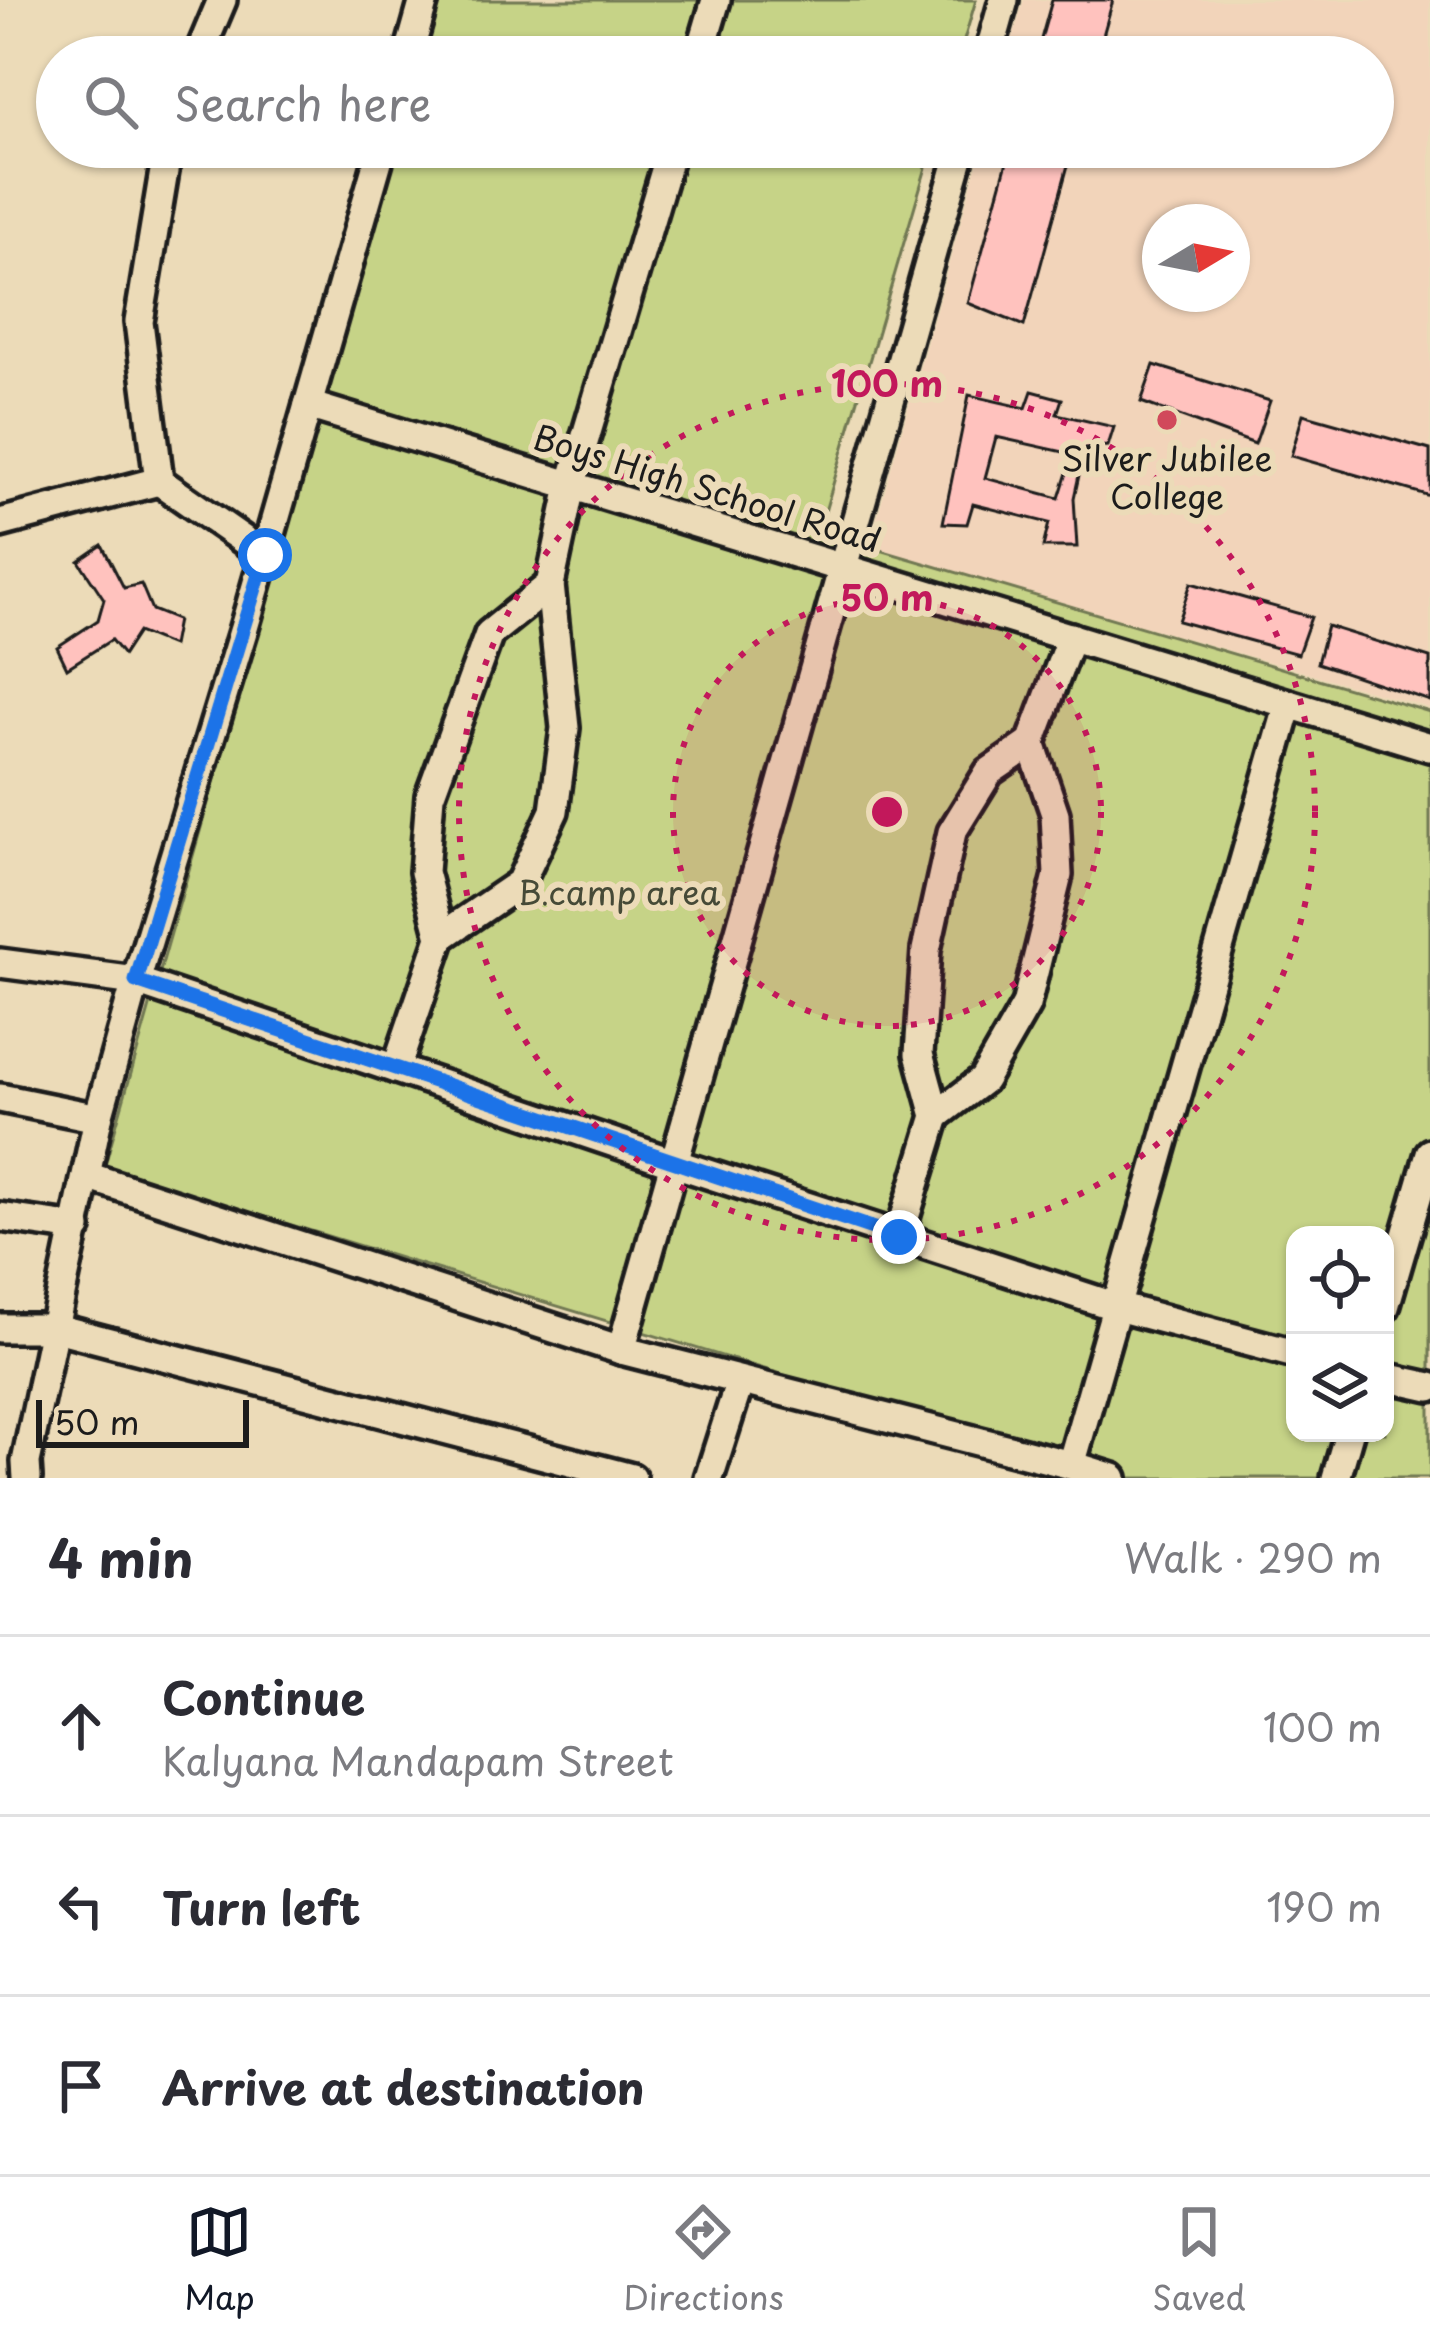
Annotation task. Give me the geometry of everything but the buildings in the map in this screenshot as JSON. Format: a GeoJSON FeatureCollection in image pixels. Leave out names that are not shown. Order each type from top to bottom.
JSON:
{"type":"FeatureCollection","features":[{"type":"Feature","properties":{"kind":"street"},"geometry":{"type":"LineString","coordinates":[[207,36],[222,0]]}},
{"type":"Feature","properties":{"kind":"street"},"geometry":{"type":"LineString","coordinates":[[414,36],[424,0]]}},
{"type":"Feature","properties":{"kind":"street"},"geometry":{"type":"LineString","coordinates":[[705,36],[716,0]]}},
{"type":"Feature","properties":{"kind":"street"},"geometry":{"type":"LineString","coordinates":[[994,36],[1004,0]]}},
{"type":"Feature","properties":{"kind":"street"},"geometry":{"type":"LineString","coordinates":[[165,168],[139,322],[159,481],[265,555]]}},
{"type":"Feature","properties":{"kind":"street"},"geometry":{"type":"LineString","coordinates":[[18,1466],[56,1328],[98,1118],[376,168]]}},
{"type":"Feature","properties":{"kind":"street"},"geometry":{"type":"LineString","coordinates":[[441,937],[520,883],[554,811],[565,728],[550,585],[572,485],[666,168]]}},
{"type":"Feature","properties":{"kind":"street"},"geometry":{"type":"LineString","coordinates":[[621,1350],[956,168]]}},
{"type":"Feature","properties":{"kind":"street","name":"Boys High School Road"},"geometry":{"type":"LineString","coordinates":[[308,405],[1430,747]]}},
{"type":"Feature","properties":{"kind":"street"},"geometry":{"type":"LineString","coordinates":[[0,523],[159,481]]}},
{"type":"Feature","properties":{"kind":"street"},"geometry":{"type":"LineString","coordinates":[[396,1069],[441,937],[424,872],[430,796],[488,634],[550,585]]}},
{"type":"Feature","properties":{"kind":"street"},"geometry":{"type":"LineString","coordinates":[[899,1237],[936,1116],[919,1054],[926,950],[952,832],[989,772],[1031,743],[1071,638]]}},
{"type":"Feature","properties":{"kind":"street"},"geometry":{"type":"LineString","coordinates":[[1071,1465],[1289,704]]}},
{"type":"Feature","properties":{"kind":"street"},"geometry":{"type":"LineString","coordinates":[[936,1116],[983,1080],[1026,1005],[1058,875],[1055,814],[1031,743]]}},
{"type":"Feature","properties":{"kind":"street"},"geometry":{"type":"LineString","coordinates":[[0,963],[136,981],[899,1237],[1117,1307],[1286,1352]]}},
{"type":"Feature","properties":{"kind":"street"},"geometry":{"type":"LineString","coordinates":[[0,1098],[98,1118]]}},
{"type":"Feature","properties":{"kind":"street"},"geometry":{"type":"LineString","coordinates":[[1394,1276],[1430,1153]]}},
{"type":"Feature","properties":{"kind":"street"},"geometry":{"type":"LineString","coordinates":[[87,1176],[621,1350],[1113,1478]]}},
{"type":"Feature","properties":{"kind":"street"},"geometry":{"type":"LineString","coordinates":[[0,1217],[77,1228]]}},
{"type":"Feature","properties":{"kind":"street"},"geometry":{"type":"LineString","coordinates":[[0,1328],[56,1328],[632,1478]]}},
{"type":"Feature","properties":{"kind":"street"},"geometry":{"type":"LineString","coordinates":[[1394,1379],[1430,1387]]}},
{"type":"Feature","properties":{"kind":"street"},"geometry":{"type":"LineString","coordinates":[[710,1478],[740,1381]]}},
{"type":"Feature","properties":{"kind":"street"},"geometry":{"type":"LineString","coordinates":[[1336,1478],[1346,1442]]}},
{"type":"Feature","properties":{"kind":"shaded area","name":"Silver Jubilee College"},"geometry":{"type":"Polygon","coordinates":[[[1024,0],[1430,0],[1430,708],[869,547],[976,168],[1394,168],[1394,36],[1013,36],[1024,0]]]}},
{"type":"Feature","properties":{"kind":"green space"},"geometry":{"type":"Polygon","coordinates":[[[437,0],[976,0],[965,36],[427,36],[437,0]]]}},
{"type":"Feature","properties":{"kind":"green space","name":"B.camp area"},"geometry":{"type":"Polygon","coordinates":[[[389,168],[926,168],[819,532],[1430,712],[1430,1478],[1123,1478],[104,1168],[389,168]]]}},
{"type":"Feature","properties":{"kind":"place","name":"Silver Jubilee College"},"geometry":{"type":"Point","coordinates":[1167,420]}},
{"type":"Feature","properties":{"kind":"route"},"geometry":{"type":"LineString","coordinates":[[265,555],[136,981],[899,1237]]}}]}
